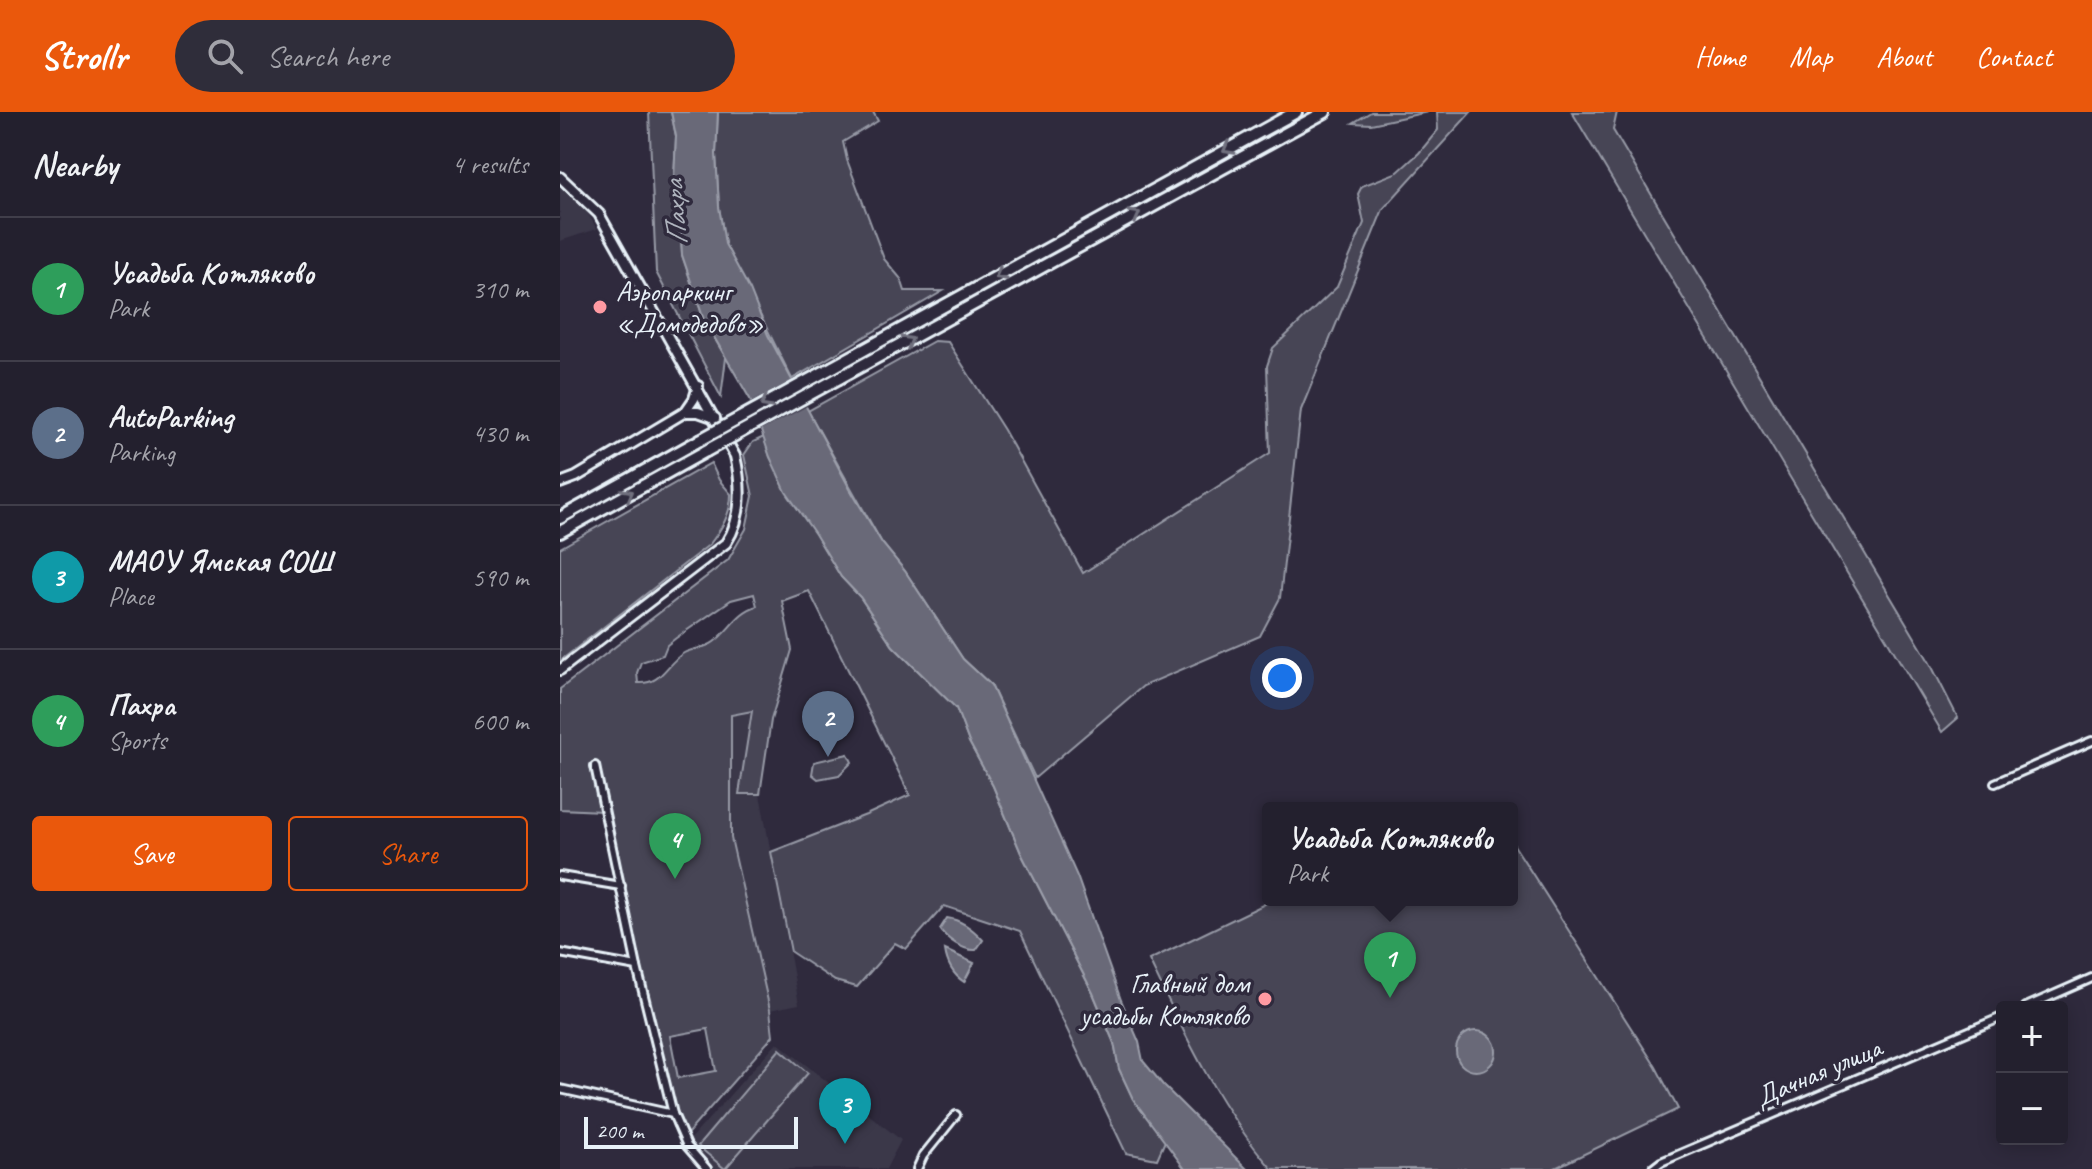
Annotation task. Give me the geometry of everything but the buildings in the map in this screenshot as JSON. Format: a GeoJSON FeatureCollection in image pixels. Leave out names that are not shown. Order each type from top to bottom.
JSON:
{"type":"FeatureCollection","features":[{"type":"Feature","properties":{"kind":"highway"},"geometry":{"type":"LineString","coordinates":[[560,518],[1296,112]]}},
{"type":"Feature","properties":{"kind":"highway"},"geometry":{"type":"LineString","coordinates":[[560,532],[1325,112]]}},
{"type":"Feature","properties":{"kind":"street"},"geometry":{"type":"LineString","coordinates":[[560,177],[599,214],[735,456],[740,486],[737,523],[729,539],[560,670]]}},
{"type":"Feature","properties":{"kind":"street"},"geometry":{"type":"LineString","coordinates":[[560,483],[576,477],[685,412],[698,386]]}},
{"type":"Feature","properties":{"kind":"street"},"geometry":{"type":"LineString","coordinates":[[685,412],[698,412],[715,418]]}},
{"type":"Feature","properties":{"kind":"street"},"geometry":{"type":"LineString","coordinates":[[1995,783],[2092,741]]}},
{"type":"Feature","properties":{"kind":"street"},"geometry":{"type":"LineString","coordinates":[[595,766],[637,967],[673,1114],[687,1146],[707,1169]]}},
{"type":"Feature","properties":{"kind":"street"},"geometry":{"type":"LineString","coordinates":[[560,876],[621,886]]}},
{"type":"Feature","properties":{"kind":"street"},"geometry":{"type":"LineString","coordinates":[[560,953],[637,967]]}},
{"type":"Feature","properties":{"kind":"street"},"geometry":{"type":"LineString","coordinates":[[2040,1001],[2092,978]]}},
{"type":"Feature","properties":{"kind":"street","name":"Дачная улица"},"geometry":{"type":"LineString","coordinates":[[1652,1169],[1675,1156],[1996,1020]]}},
{"type":"Feature","properties":{"kind":"street"},"geometry":{"type":"LineString","coordinates":[[560,1089],[673,1114]]}},
{"type":"Feature","properties":{"kind":"street"},"geometry":{"type":"LineString","coordinates":[[917,1169],[923,1156],[956,1115]]}},
{"type":"Feature","properties":{"kind":"shaded area"},"geometry":{"type":"Polygon","coordinates":[[[649,112],[671,112],[676,136],[674,179],[679,203],[682,255],[704,320],[726,358],[721,397],[656,272],[649,112]]]}},
{"type":"Feature","properties":{"kind":"shaded area"},"geometry":{"type":"Polygon","coordinates":[[[718,112],[873,112],[878,121],[843,142],[884,259],[901,279],[905,291],[943,291],[792,379],[725,244],[716,154],[718,112]]]}},
{"type":"Feature","properties":{"kind":"shaded area"},"geometry":{"type":"Polygon","coordinates":[[[1371,112],[1428,112],[1371,124],[1353,123],[1371,112]]]}},
{"type":"Feature","properties":{"kind":"shaded area"},"geometry":{"type":"Polygon","coordinates":[[[1437,112],[1471,112],[1383,209],[1301,410],[1280,598],[1260,636],[1143,686],[1035,778],[991,685],[963,659],[905,571],[882,543],[808,411],[934,341],[948,342],[1004,430],[1083,573],[1270,453],[1267,366],[1273,348],[1337,287],[1364,223],[1358,194],[1362,186],[1398,172],[1419,153],[1438,130],[1437,112]]]}},
{"type":"Feature","properties":{"kind":"shaded area"},"geometry":{"type":"Polygon","coordinates":[[[1572,112],[1617,112],[1613,130],[1930,663],[1958,718],[1942,732],[1572,112]]]}},
{"type":"Feature","properties":{"kind":"shaded area"},"geometry":{"type":"Polygon","coordinates":[[[560,185],[587,212],[597,229],[560,241],[560,185]]]}},
{"type":"Feature","properties":{"kind":"shaded area"},"geometry":{"type":"Polygon","coordinates":[[[764,437],[770,457],[841,577],[860,597],[893,646],[956,708],[1021,853],[1093,993],[1114,1043],[1119,1069],[1133,1099],[1165,1141],[1157,1159],[1126,1153],[1020,931],[944,906],[906,949],[895,943],[857,987],[835,981],[791,952],[771,852],[910,795],[809,591],[782,601],[792,650],[771,720],[760,794],[739,794],[752,711],[731,715],[731,838],[770,1010],[773,1036],[688,1133],[673,1127],[602,811],[560,809],[560,689],[728,560],[746,529],[753,496],[744,455],[753,442],[764,437]],[[754,594],[731,600],[667,645],[663,655],[641,662],[637,673],[638,683],[653,681],[684,653],[714,642],[739,617],[757,606],[754,594]],[[708,1029],[670,1036],[678,1078],[716,1071],[708,1029]]]}},
{"type":"Feature","properties":{"kind":"shaded area"},"geometry":{"type":"Polygon","coordinates":[[[711,463],[719,480],[731,494],[725,520],[710,544],[560,661],[560,548],[711,463]]]}},
{"type":"Feature","properties":{"kind":"shaded area"},"geometry":{"type":"Polygon","coordinates":[[[753,710],[739,794],[760,794],[799,1004],[770,1010],[731,838],[731,715],[753,710]]]}},
{"type":"Feature","properties":{"kind":"shaded area"},"geometry":{"type":"Polygon","coordinates":[[[848,754],[852,762],[839,775],[818,779],[812,774],[814,762],[848,754]]]}},
{"type":"Feature","properties":{"kind":"shaded area"},"geometry":{"type":"Polygon","coordinates":[[[1518,851],[1656,1067],[1678,1109],[1553,1169],[1272,1169],[1219,1095],[1149,960],[1262,905],[1518,906],[1518,851]]]}},
{"type":"Feature","properties":{"kind":"shaded area"},"geometry":{"type":"Polygon","coordinates":[[[777,1042],[901,1140],[886,1169],[713,1169],[689,1141],[777,1042]]]}},
{"type":"Feature","properties":{"kind":"shaded area"},"geometry":{"type":"Polygon","coordinates":[[[780,1049],[808,1073],[725,1169],[698,1146],[780,1049]]]}},
{"type":"Feature","properties":{"kind":"water"},"geometry":{"type":"Polygon","coordinates":[[[671,112],[718,112],[716,154],[725,244],[750,290],[768,335],[882,543],[905,571],[963,659],[991,685],[1077,876],[1139,1042],[1143,1061],[1247,1169],[1185,1169],[1133,1099],[1119,1069],[1114,1043],[1093,993],[1021,853],[956,708],[893,646],[860,597],[841,577],[786,492],[750,399],[704,320],[682,255],[679,203],[674,179],[676,136],[671,112]]]}},
{"type":"Feature","properties":{"kind":"water"},"geometry":{"type":"Polygon","coordinates":[[[947,918],[967,926],[983,940],[976,950],[961,946],[943,933],[940,929],[947,918]]]}},
{"type":"Feature","properties":{"kind":"water"},"geometry":{"type":"Polygon","coordinates":[[[945,950],[974,963],[964,982],[951,968],[945,950]]]}},
{"type":"Feature","properties":{"kind":"water"},"geometry":{"type":"Polygon","coordinates":[[[1476,1031],[1490,1037],[1496,1051],[1490,1065],[1476,1071],[1462,1065],[1456,1051],[1462,1037],[1476,1031]]]}},
{"type":"Feature","properties":{"kind":"pier"},"geometry":{"type":"Polygon","coordinates":[[[796,378],[809,405],[758,432],[748,404],[796,378]]]}},
{"type":"Feature","properties":{"kind":"place","name":"Аэропаркинг «Домодедово»"},"geometry":{"type":"Point","coordinates":[600,307]}},
{"type":"Feature","properties":{"kind":"place","name":"AutoParking"},"geometry":{"type":"Point","coordinates":[828,757]}},
{"type":"Feature","properties":{"kind":"place","name":"Пахра"},"geometry":{"type":"Point","coordinates":[675,879]}},
{"type":"Feature","properties":{"kind":"place","name":"Усадьба Котляково"},"geometry":{"type":"Point","coordinates":[1390,998]}},
{"type":"Feature","properties":{"kind":"place","name":"Главный дом усадьбы Котляково"},"geometry":{"type":"Point","coordinates":[1265,999]}},
{"type":"Feature","properties":{"kind":"place","name":"МАОУ Ямская СОШ"},"geometry":{"type":"Point","coordinates":[845,1144]}}]}
